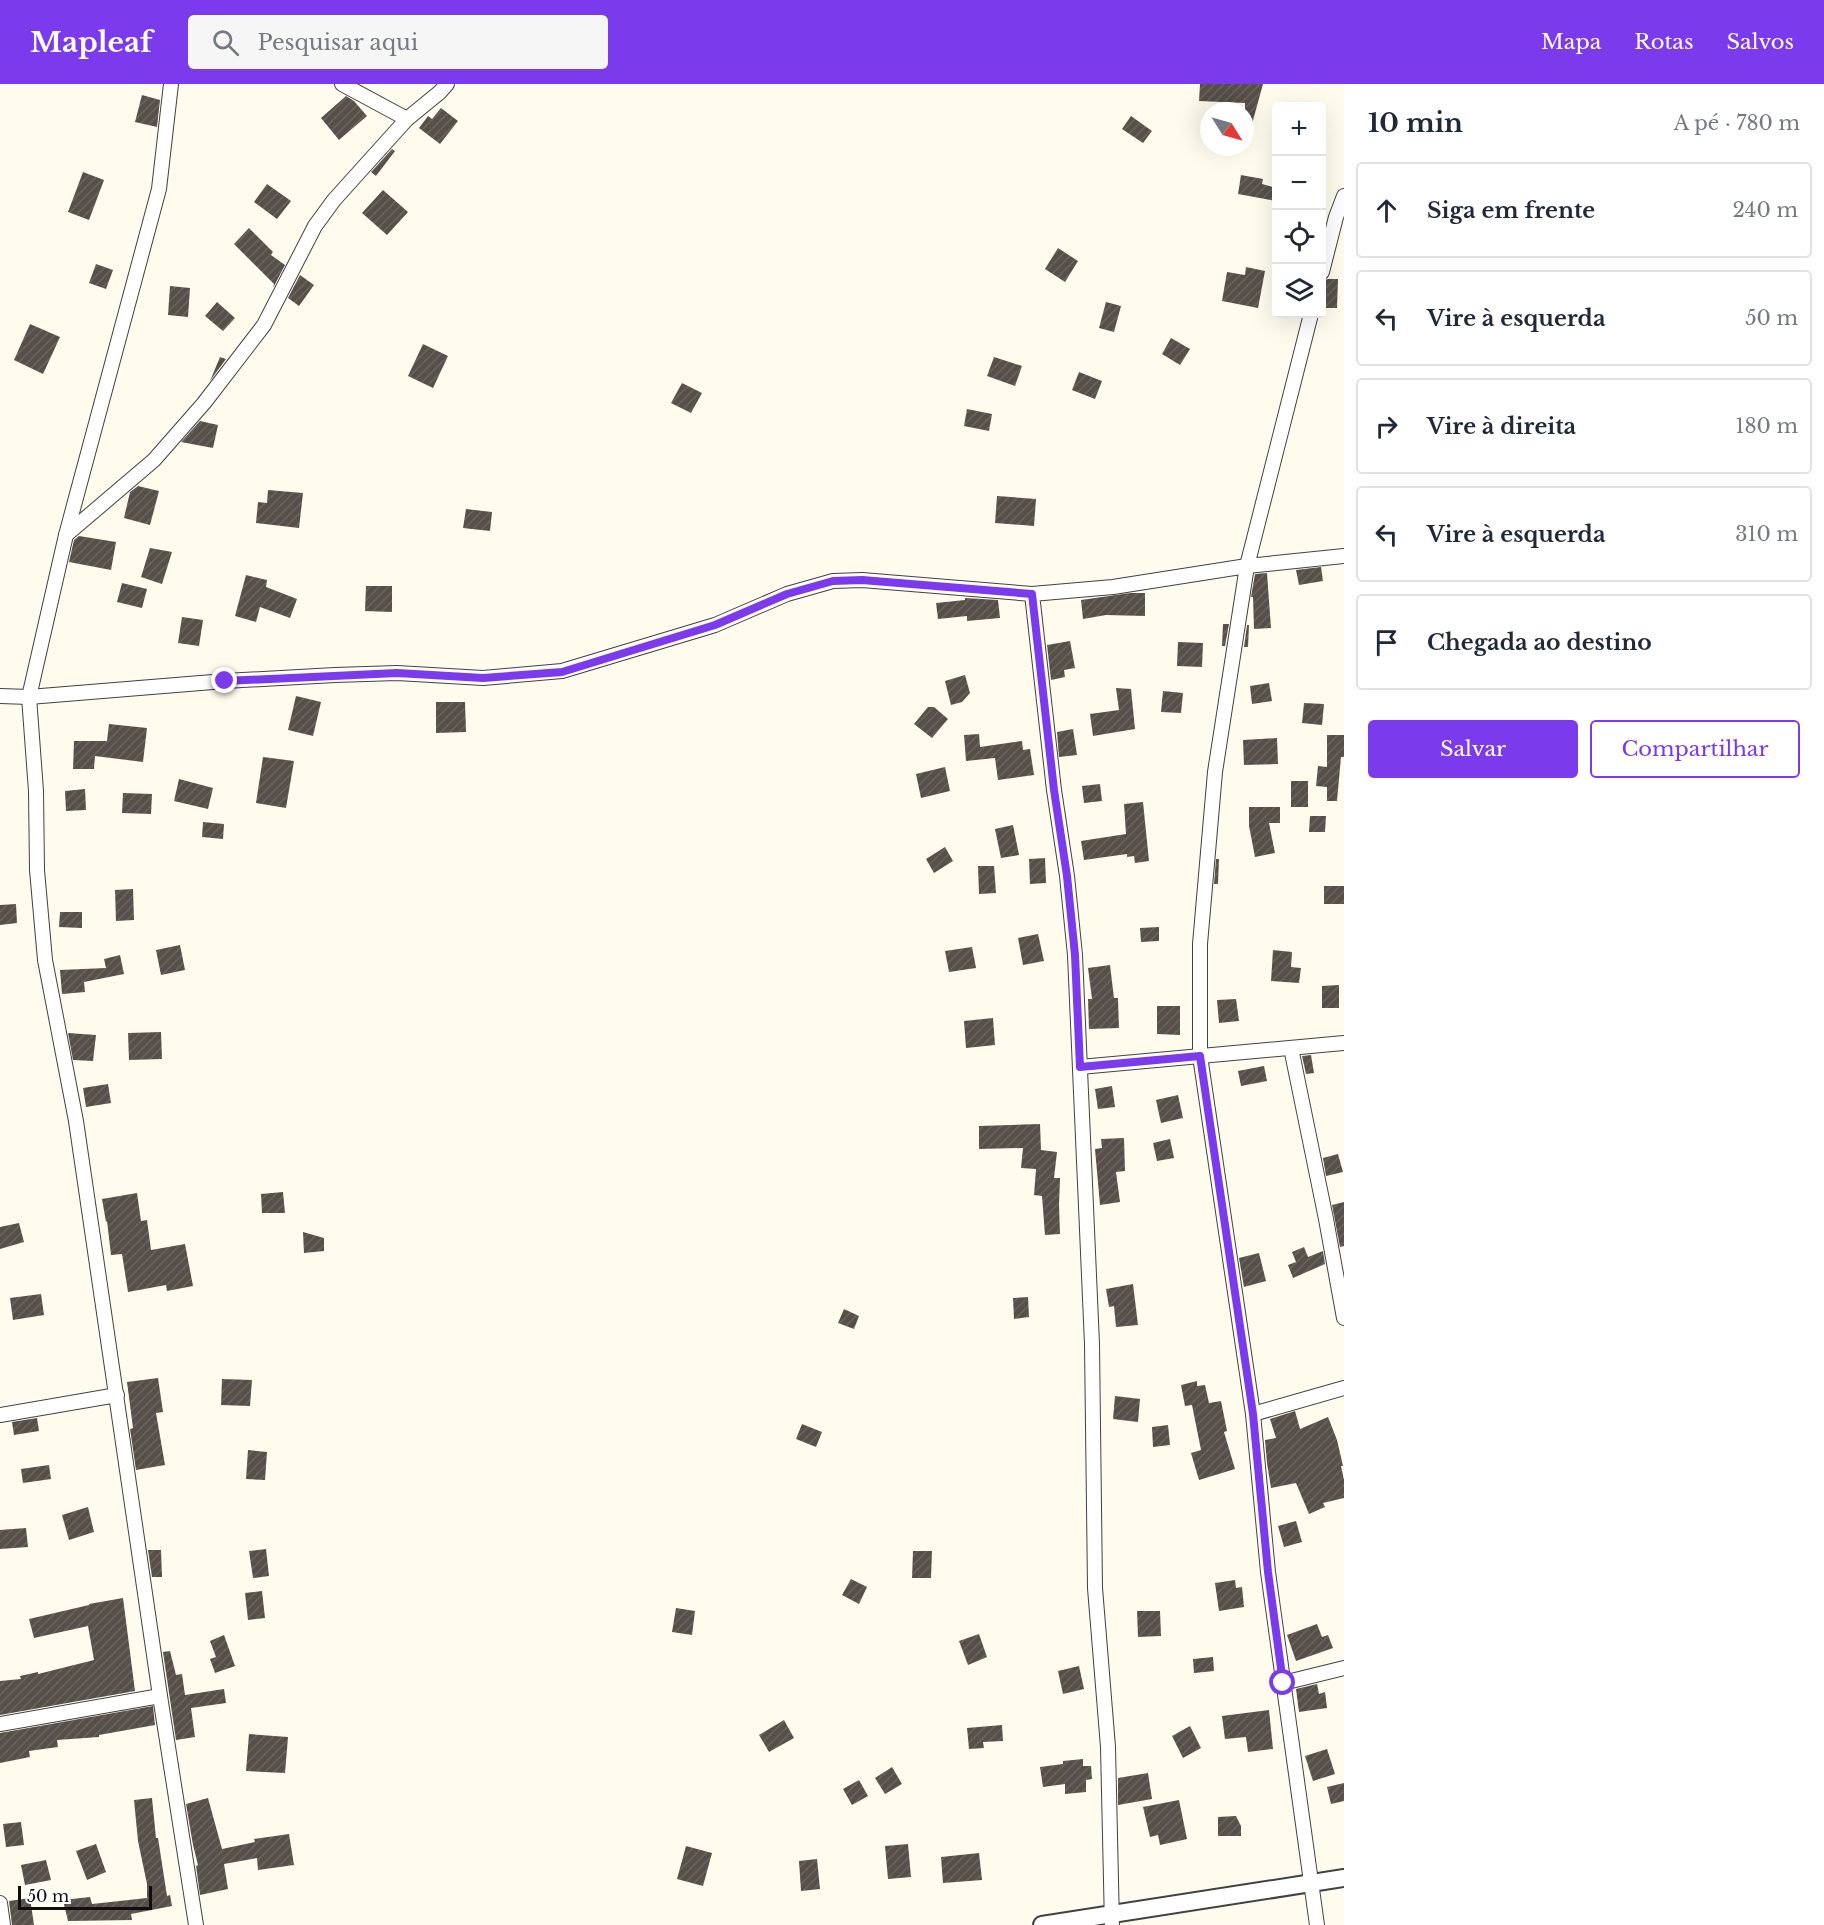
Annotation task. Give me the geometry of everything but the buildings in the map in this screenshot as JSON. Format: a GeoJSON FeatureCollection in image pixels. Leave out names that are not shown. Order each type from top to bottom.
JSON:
{"type":"FeatureCollection","features":[{"type":"Feature","properties":{"kind":"street"},"geometry":{"type":"LineString","coordinates":[[171,84],[159,189],[66,535],[29,697],[36,791],[37,870],[45,960],[76,1121],[195,1925]]}},
{"type":"Feature","properties":{"kind":"street"},"geometry":{"type":"LineString","coordinates":[[342,84],[408,119]]}},
{"type":"Feature","properties":{"kind":"street"},"geometry":{"type":"LineString","coordinates":[[66,535],[154,460],[204,403],[264,325],[315,226],[334,200],[408,119],[447,84]]}},
{"type":"Feature","properties":{"kind":"street"},"geometry":{"type":"LineString","coordinates":[[1324,264],[1344,196]]}},
{"type":"Feature","properties":{"kind":"street"},"geometry":{"type":"LineString","coordinates":[[1310,318],[1247,566],[1215,772],[1200,944],[1200,1056],[1253,1414],[1268,1572],[1317,1925]]}},
{"type":"Feature","properties":{"kind":"street"},"geometry":{"type":"LineString","coordinates":[[0,696],[29,697],[225,681],[335,675],[397,673],[483,678],[562,672],[715,625],[787,594],[833,581],[862,580],[1032,594],[1113,587],[1247,566],[1344,556]]}},
{"type":"Feature","properties":{"kind":"street"},"geometry":{"type":"LineString","coordinates":[[1032,594],[1075,955],[1092,1344],[1095,1588],[1108,1747],[1111,1920]]}},
{"type":"Feature","properties":{"kind":"street"},"geometry":{"type":"LineString","coordinates":[[1080,1067],[1344,1043]]}},
{"type":"Feature","properties":{"kind":"street"},"geometry":{"type":"LineString","coordinates":[[1291,1047],[1344,1318]]}},
{"type":"Feature","properties":{"kind":"street"},"geometry":{"type":"LineString","coordinates":[[1253,1414],[1344,1388]]}},
{"type":"Feature","properties":{"kind":"street"},"geometry":{"type":"LineString","coordinates":[[0,1415],[117,1395]]}},
{"type":"Feature","properties":{"kind":"street"},"geometry":{"type":"LineString","coordinates":[[1283,1683],[1344,1668]]}},
{"type":"Feature","properties":{"kind":"street"},"geometry":{"type":"LineString","coordinates":[[0,1724],[160,1696]]}},
{"type":"Feature","properties":{"kind":"street"},"geometry":{"type":"LineString","coordinates":[[1042,1925],[1111,1920],[1344,1878]]}},
{"type":"Feature","properties":{"kind":"street"},"geometry":{"type":"LineString","coordinates":[[0,1903],[3,1925]]}},
{"type":"Feature","properties":{"kind":"route"},"geometry":{"type":"LineString","coordinates":[[225,681],[397,673],[483,678],[562,672],[715,625],[787,594],[833,581],[862,580],[1032,594],[1054,790],[1067,876],[1075,955],[1080,1067],[1200,1056],[1253,1414],[1268,1572],[1283,1683]]}}]}
